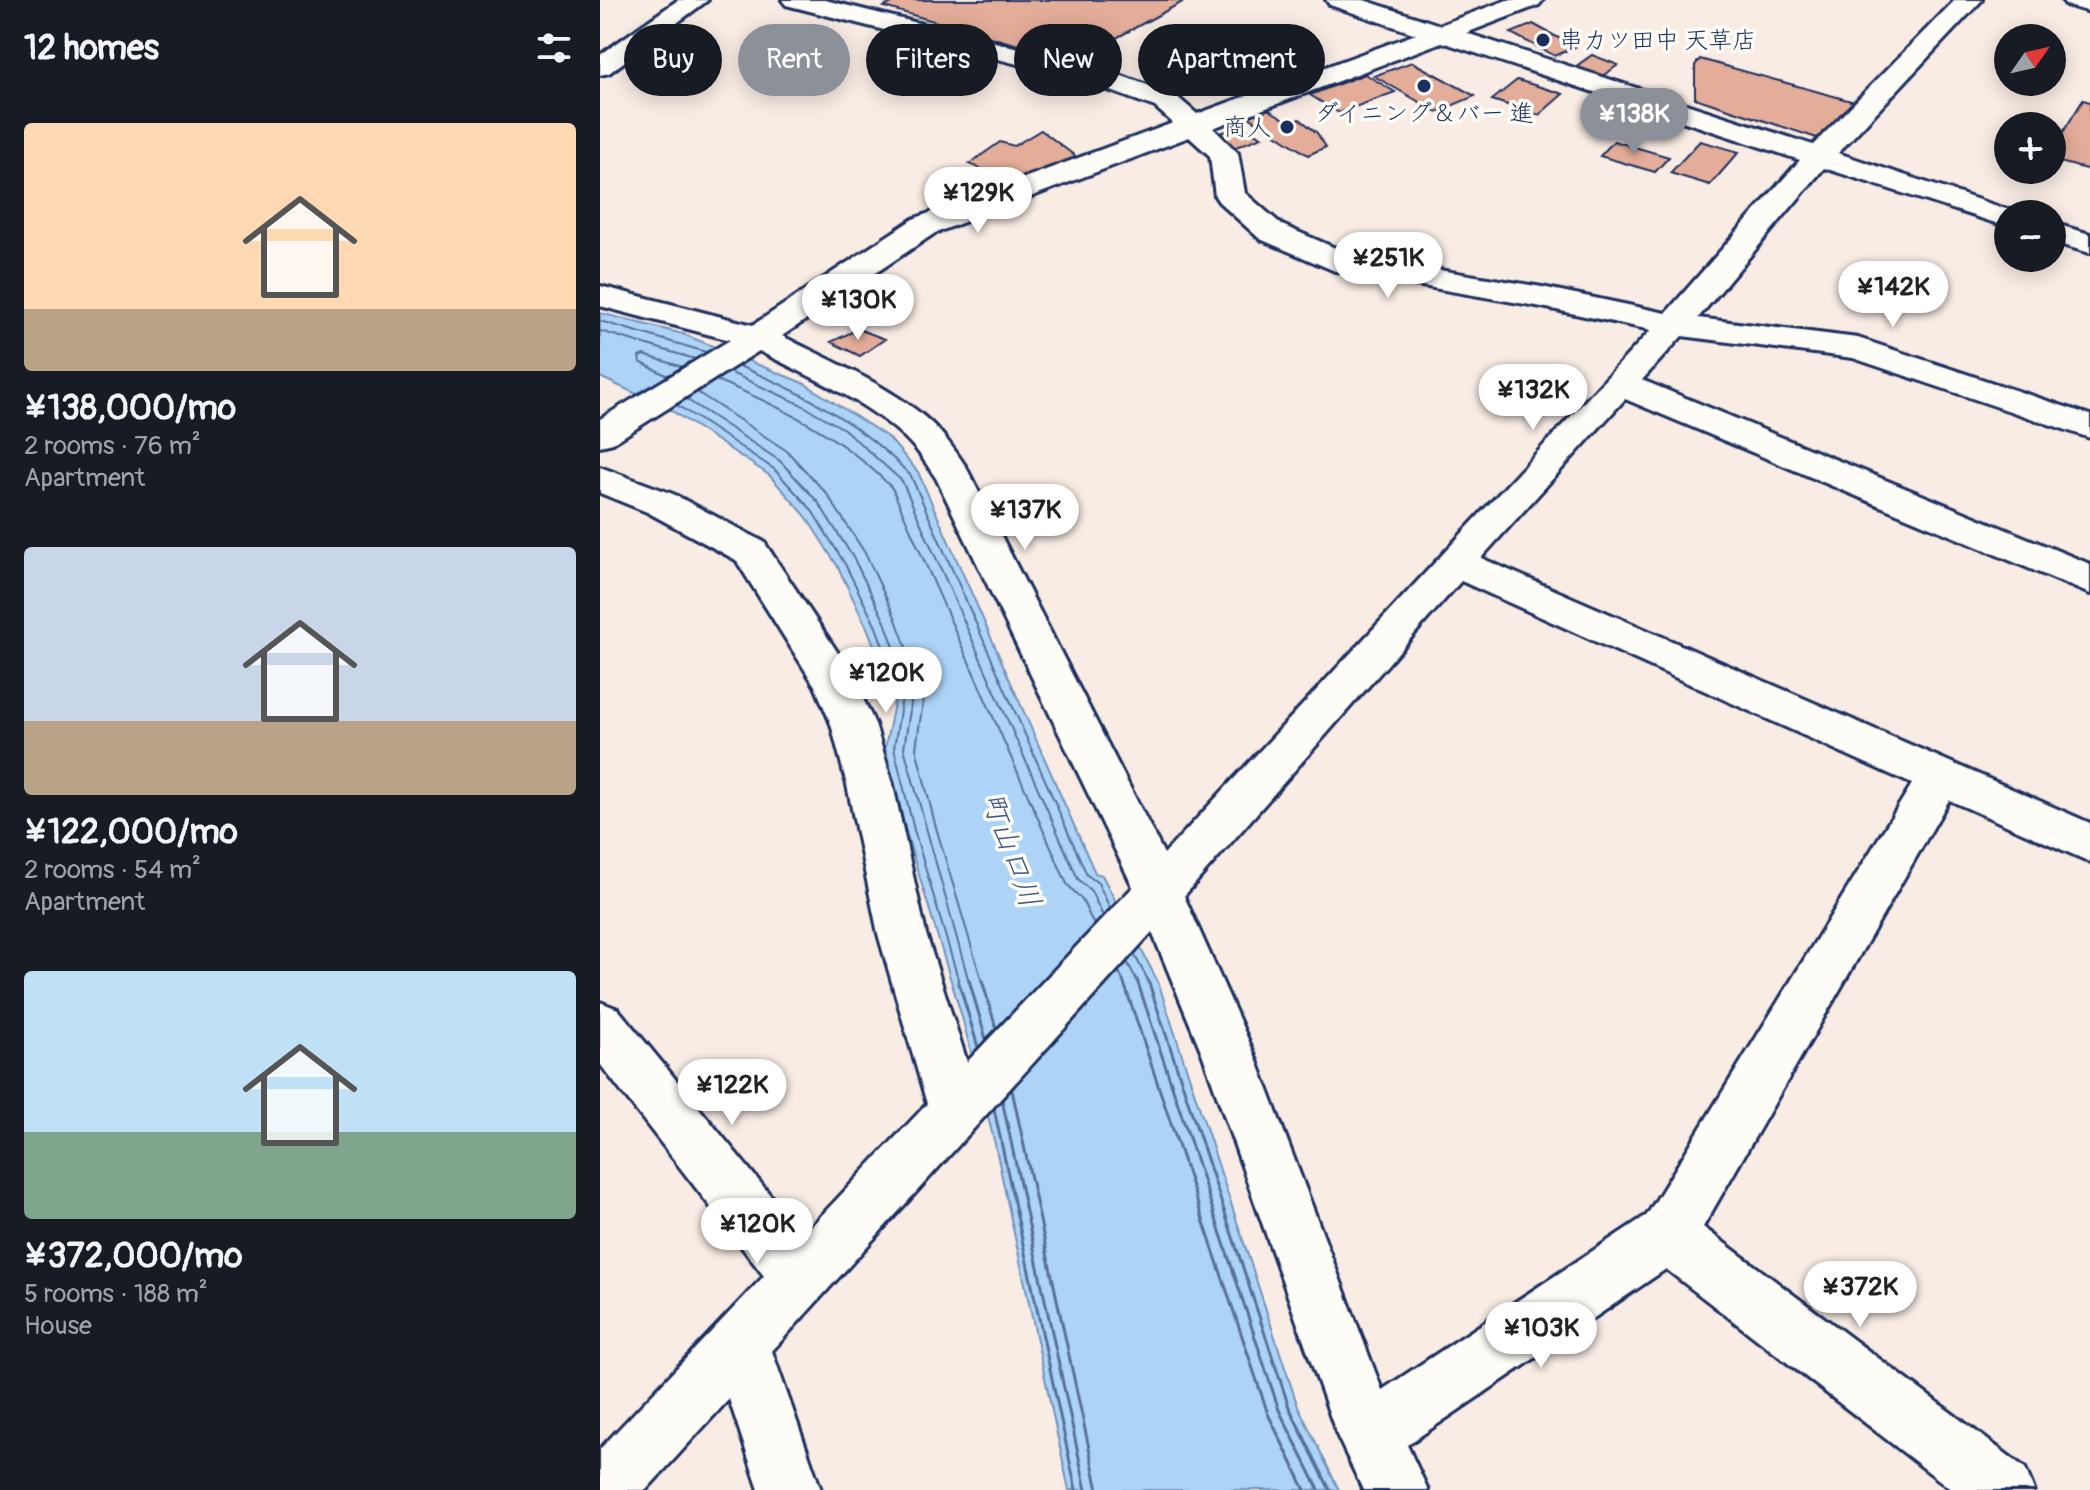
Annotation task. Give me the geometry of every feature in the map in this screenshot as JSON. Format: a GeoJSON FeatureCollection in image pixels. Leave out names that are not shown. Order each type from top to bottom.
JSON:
{"type":"FeatureCollection","features":[{"type":"Feature","properties":{"kind":"street"},"geometry":{"type":"LineString","coordinates":[[600,67],[695,0]]}},
{"type":"Feature","properties":{"kind":"street"},"geometry":{"type":"LineString","coordinates":[[795,0],[1090,74],[1165,101],[1224,153],[1230,196],[1271,232],[1346,264],[1542,297],[1674,325],[1858,348],[2090,427]]}},
{"type":"Feature","properties":{"kind":"street"},"geometry":{"type":"LineString","coordinates":[[1339,0],[1994,214]]}},
{"type":"Feature","properties":{"kind":"street"},"geometry":{"type":"LineString","coordinates":[[600,435],[751,341],[924,226],[1530,0]]}},
{"type":"Feature","properties":{"kind":"street"},"geometry":{"type":"LineString","coordinates":[[604,1490],[1152,900],[1455,562],[1674,325],[1817,158],[1969,0]]}},
{"type":"Feature","properties":{"kind":"street"},"geometry":{"type":"LineString","coordinates":[[2075,0],[2090,4]]}},
{"type":"Feature","properties":{"kind":"street"},"geometry":{"type":"LineString","coordinates":[[2066,236],[2090,244]]}},
{"type":"Feature","properties":{"kind":"street"},"geometry":{"type":"LineString","coordinates":[[600,296],[751,341],[833,375],[893,411],[926,438],[953,475],[1152,900],[1228,1053],[1368,1435],[1397,1490]]}},
{"type":"Feature","properties":{"kind":"street"},"geometry":{"type":"LineString","coordinates":[[1620,384],[2090,580]]}},
{"type":"Feature","properties":{"kind":"street"},"geometry":{"type":"LineString","coordinates":[[600,479],[660,503],[750,551],[835,682],[853,724],[870,785],[902,934],[963,1103]]}},
{"type":"Feature","properties":{"kind":"street"},"geometry":{"type":"LineString","coordinates":[[1455,562],[2090,843]]}},
{"type":"Feature","properties":{"kind":"street"},"geometry":{"type":"LineString","coordinates":[[1368,1435],[1667,1235],[1940,777]]}},
{"type":"Feature","properties":{"kind":"street"},"geometry":{"type":"LineString","coordinates":[[600,1025],[802,1279]]}},
{"type":"Feature","properties":{"kind":"street"},"geometry":{"type":"LineString","coordinates":[[1667,1235],[2003,1490]]}},
{"type":"Feature","properties":{"kind":"street"},"geometry":{"type":"LineString","coordinates":[[740,1343],[790,1490]]}},
{"type":"Feature","properties":{"kind":"water","name":"町山口川"},"geometry":{"type":"Polygon","coordinates":[[[600,313],[683,334],[805,384],[889,438],[918,472],[1095,873],[1102,875],[1158,982],[1297,1404],[1339,1490],[1069,1490],[995,1144],[885,748],[895,699],[868,630],[838,567],[805,515],[769,475],[669,409],[600,377],[600,313]]]}},
{"type":"Feature","properties":{"kind":"building"},"geometry":{"type":"Polygon","coordinates":[[[897,0],[1186,0],[1122,35],[1122,24],[1014,24],[1014,44],[998,39],[998,24],[944,24],[884,7],[897,0]]]}},
{"type":"Feature","properties":{"kind":"building","name":"串カツ田中 天草店"},"geometry":{"type":"Polygon","coordinates":[[[1533,24],[1575,47],[1555,56],[1511,33],[1533,24]]]}},
{"type":"Feature","properties":{"kind":"building"},"geometry":{"type":"Polygon","coordinates":[[[1592,55],[1618,65],[1603,76],[1575,67],[1592,55]]]}},
{"type":"Feature","properties":{"kind":"building"},"geometry":{"type":"Polygon","coordinates":[[[1700,59],[1855,102],[1820,139],[1695,98],[1695,65],[1700,59]]]}},
{"type":"Feature","properties":{"kind":"building","name":"ダイニング＆バー 進"},"geometry":{"type":"Polygon","coordinates":[[[1412,62],[1475,96],[1437,112],[1374,76],[1412,62]]]}},
{"type":"Feature","properties":{"kind":"building"},"geometry":{"type":"Polygon","coordinates":[[[1365,74],[1395,92],[1339,113],[1312,96],[1325,96],[1325,89],[1365,74]]]}},
{"type":"Feature","properties":{"kind":"building"},"geometry":{"type":"Polygon","coordinates":[[[1517,80],[1563,94],[1539,115],[1492,100],[1517,80]]]}},
{"type":"Feature","properties":{"kind":"building"},"geometry":{"type":"Polygon","coordinates":[[[2083,100],[2090,102],[2090,170],[2066,164],[2066,127],[2083,100]]]}},
{"type":"Feature","properties":{"kind":"building","name":"商人"},"geometry":{"type":"Polygon","coordinates":[[[1264,107],[1288,121],[1300,119],[1317,133],[1326,147],[1308,155],[1243,113],[1264,107]]]}},
{"type":"Feature","properties":{"kind":"building"},"geometry":{"type":"Polygon","coordinates":[[[1240,126],[1262,137],[1228,150],[1215,135],[1240,126]]]}},
{"type":"Feature","properties":{"kind":"building"},"geometry":{"type":"Polygon","coordinates":[[[1041,130],[1079,159],[1016,183],[969,164],[1000,142],[1014,146],[1041,130]]]}},
{"type":"Feature","properties":{"kind":"building"},"geometry":{"type":"Polygon","coordinates":[[[1614,141],[1669,157],[1655,172],[1600,156],[1614,141]]]}},
{"type":"Feature","properties":{"kind":"building"},"geometry":{"type":"Polygon","coordinates":[[[1700,141],[1739,152],[1710,185],[1670,173],[1700,141]]]}},
{"type":"Feature","properties":{"kind":"building"},"geometry":{"type":"Polygon","coordinates":[[[858,329],[885,339],[860,356],[831,342],[858,329]]]}},
{"type":"Feature","properties":{"kind":"place","name":"串カツ田中 天草店"},"geometry":{"type":"Point","coordinates":[1543,40]}},
{"type":"Feature","properties":{"kind":"place","name":"ダイニング＆バー 進"},"geometry":{"type":"Point","coordinates":[1424,86]}},
{"type":"Feature","properties":{"kind":"place","name":"商人"},"geometry":{"type":"Point","coordinates":[1287,127]}}]}
